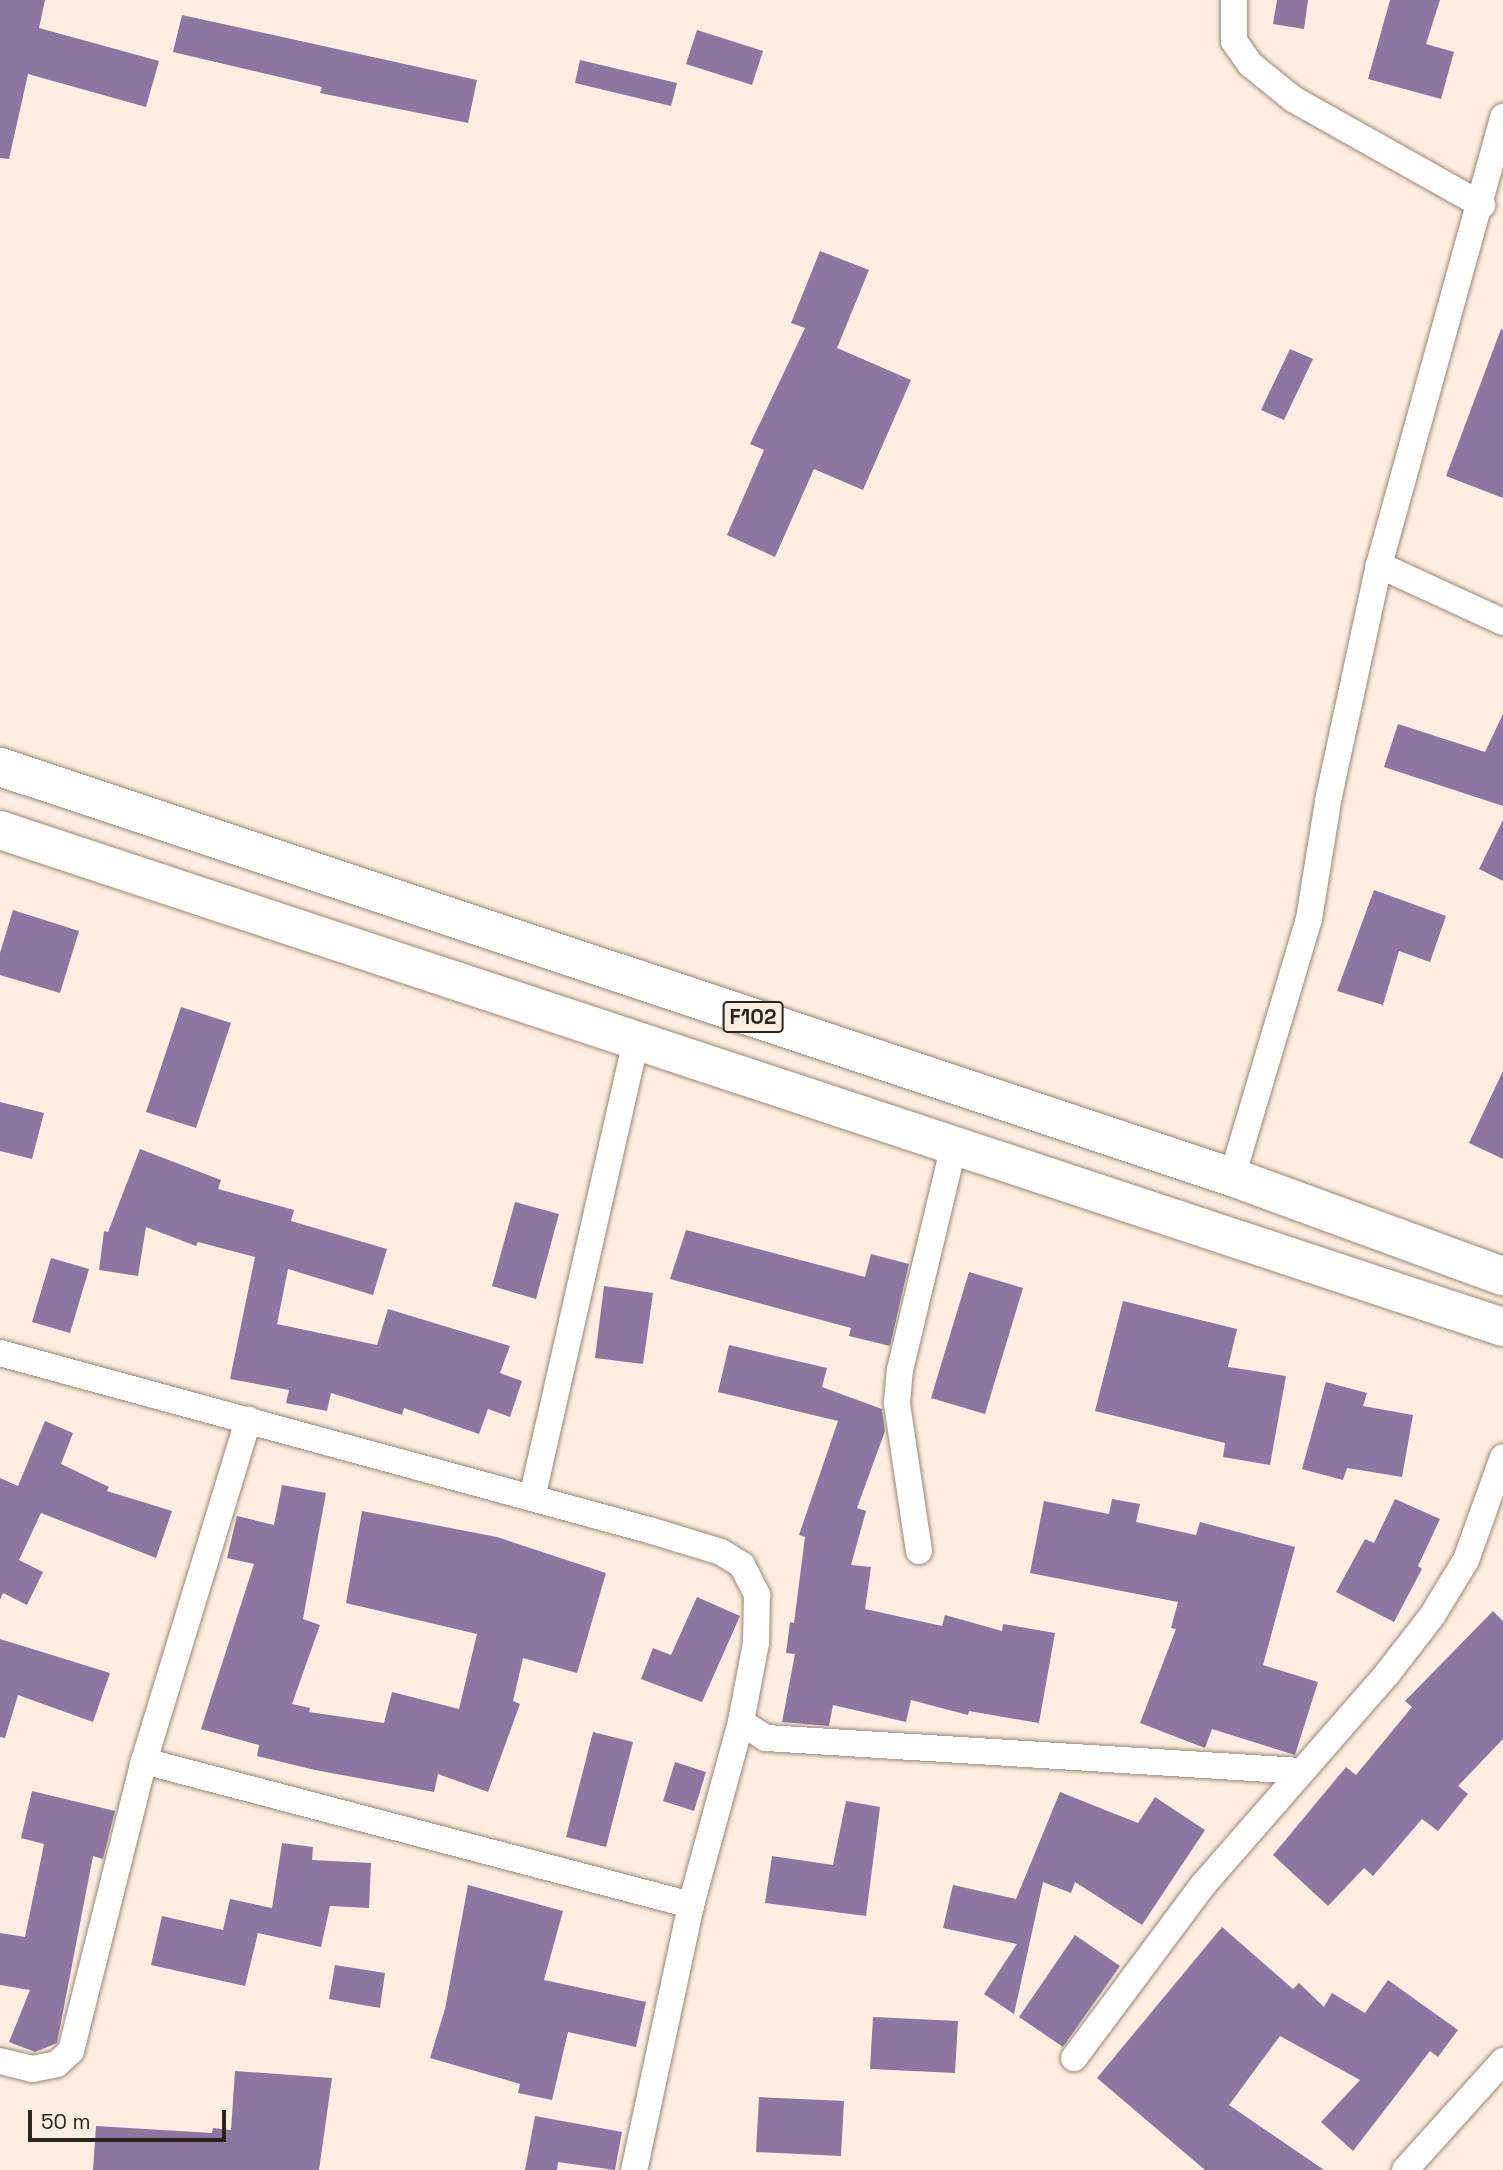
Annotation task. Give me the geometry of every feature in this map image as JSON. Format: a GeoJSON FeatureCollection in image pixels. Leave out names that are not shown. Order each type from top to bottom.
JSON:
{"type":"FeatureCollection","features":[{"type":"Feature","properties":{"kind":"main road","name":"F102"},"geometry":{"type":"LineString","coordinates":[[0,767],[1233,1177],[1503,1276]]}},
{"type":"Feature","properties":{"kind":"main road","name":"F102"},"geometry":{"type":"LineString","coordinates":[[0,831],[1503,1327]]}},
{"type":"Feature","properties":{"kind":"street"},"geometry":{"type":"LineString","coordinates":[[1234,0],[1234,41],[1250,64],[1293,99],[1482,205]]}},
{"type":"Feature","properties":{"kind":"street"},"geometry":{"type":"LineString","coordinates":[[1233,1177],[1309,919],[1329,796],[1379,565],[1482,205],[1503,117]]}},
{"type":"Feature","properties":{"kind":"street"},"geometry":{"type":"LineString","coordinates":[[1379,565],[1503,622]]}},
{"type":"Feature","properties":{"kind":"street"},"geometry":{"type":"LineString","coordinates":[[533,1498],[636,1039]]}},
{"type":"Feature","properties":{"kind":"street"},"geometry":{"type":"LineString","coordinates":[[919,1551],[898,1392],[954,1145]]}},
{"type":"Feature","properties":{"kind":"street"},"geometry":{"type":"LineString","coordinates":[[0,1353],[533,1498],[721,1552],[742,1565],[757,1595],[756,1643],[741,1723],[691,1905],[634,2170]]}},
{"type":"Feature","properties":{"kind":"street"},"geometry":{"type":"LineString","coordinates":[[0,2061],[32,2069],[57,2064],[71,2051],[145,1761],[248,1420]]}},
{"type":"Feature","properties":{"kind":"street"},"geometry":{"type":"LineString","coordinates":[[1074,2058],[1203,1885],[1432,1616],[1466,1559],[1503,1457]]}},
{"type":"Feature","properties":{"kind":"street"},"geometry":{"type":"LineString","coordinates":[[741,1723],[765,1738],[1301,1771]]}},
{"type":"Feature","properties":{"kind":"street"},"geometry":{"type":"LineString","coordinates":[[145,1761],[691,1905]]}},
{"type":"Feature","properties":{"kind":"street"},"geometry":{"type":"LineString","coordinates":[[1405,2170],[1503,2061]]}},
{"type":"Feature","properties":{"kind":"building"},"geometry":{"type":"Polygon","coordinates":[[[0,0],[45,0],[39,28],[159,61],[146,107],[28,74],[9,159],[0,158],[0,0]]]}},
{"type":"Feature","properties":{"kind":"building"},"geometry":{"type":"Polygon","coordinates":[[[1277,0],[1308,0],[1304,29],[1273,24],[1277,0]]]}},
{"type":"Feature","properties":{"kind":"building"},"geometry":{"type":"Polygon","coordinates":[[[1390,0],[1440,0],[1426,44],[1454,52],[1441,99],[1368,79],[1390,0]]]}},
{"type":"Feature","properties":{"kind":"building"},"geometry":{"type":"Polygon","coordinates":[[[182,15],[477,80],[468,123],[320,93],[322,87],[173,52],[182,15]]]}},
{"type":"Feature","properties":{"kind":"building"},"geometry":{"type":"Polygon","coordinates":[[[697,30],[763,51],[752,85],[686,64],[697,30]]]}},
{"type":"Feature","properties":{"kind":"building"},"geometry":{"type":"Polygon","coordinates":[[[580,60],[677,83],[671,106],[575,83],[580,60]]]}},
{"type":"Feature","properties":{"kind":"building"},"geometry":{"type":"Polygon","coordinates":[[[820,251],[869,270],[837,348],[911,380],[863,490],[814,469],[775,557],[727,535],[764,450],[750,444],[805,328],[791,323],[820,251]]]}},
{"type":"Feature","properties":{"kind":"building"},"geometry":{"type":"Polygon","coordinates":[[[1501,329],[1503,330],[1503,498],[1446,476],[1501,329]]]}},
{"type":"Feature","properties":{"kind":"building"},"geometry":{"type":"Polygon","coordinates":[[[1290,349],[1313,359],[1284,420],[1261,410],[1290,349]]]}},
{"type":"Feature","properties":{"kind":"building"},"geometry":{"type":"Polygon","coordinates":[[[1503,714],[1503,806],[1384,767],[1398,724],[1485,752],[1503,714]]]}},
{"type":"Feature","properties":{"kind":"building"},"geometry":{"type":"Polygon","coordinates":[[[1503,820],[1503,881],[1479,869],[1503,820]]]}},
{"type":"Feature","properties":{"kind":"building"},"geometry":{"type":"Polygon","coordinates":[[[1374,890],[1446,916],[1430,962],[1399,951],[1383,1005],[1337,991],[1374,890]]]}},
{"type":"Feature","properties":{"kind":"building"},"geometry":{"type":"Polygon","coordinates":[[[13,910],[79,931],[60,993],[0,975],[0,953],[13,910]]]}},
{"type":"Feature","properties":{"kind":"building"},"geometry":{"type":"Polygon","coordinates":[[[181,1007],[231,1023],[196,1128],[146,1112],[181,1007]]]}},
{"type":"Feature","properties":{"kind":"building"},"geometry":{"type":"Polygon","coordinates":[[[1503,1071],[1503,1159],[1469,1143],[1503,1071]]]}},
{"type":"Feature","properties":{"kind":"building"},"geometry":{"type":"Polygon","coordinates":[[[0,1102],[44,1113],[32,1159],[0,1151],[0,1102]]]}},
{"type":"Feature","properties":{"kind":"building"},"geometry":{"type":"Polygon","coordinates":[[[140,1149],[221,1180],[218,1189],[294,1210],[291,1221],[387,1249],[373,1295],[288,1269],[277,1324],[377,1345],[388,1309],[510,1346],[500,1373],[522,1381],[510,1417],[488,1409],[479,1434],[404,1408],[402,1415],[331,1393],[327,1411],[286,1403],[289,1390],[230,1379],[255,1257],[198,1242],[196,1246],[146,1227],[138,1276],[99,1270],[104,1231],[108,1232],[140,1149]]]}},
{"type":"Feature","properties":{"kind":"building"},"geometry":{"type":"Polygon","coordinates":[[[515,1202],[559,1214],[536,1299],[492,1286],[515,1202]]]}},
{"type":"Feature","properties":{"kind":"building"},"geometry":{"type":"Polygon","coordinates":[[[686,1230],[865,1277],[871,1254],[909,1264],[890,1346],[849,1336],[851,1328],[670,1279],[686,1230]]]}},
{"type":"Feature","properties":{"kind":"building"},"geometry":{"type":"Polygon","coordinates":[[[51,1258],[89,1269],[70,1333],[32,1322],[51,1258]]]}},
{"type":"Feature","properties":{"kind":"building"},"geometry":{"type":"Polygon","coordinates":[[[969,1272],[1023,1288],[985,1414],[931,1398],[969,1272]]]}},
{"type":"Feature","properties":{"kind":"building"},"geometry":{"type":"Polygon","coordinates":[[[604,1286],[653,1293],[643,1364],[595,1358],[604,1286]]]}},
{"type":"Feature","properties":{"kind":"building"},"geometry":{"type":"Polygon","coordinates":[[[1123,1301],[1237,1329],[1228,1367],[1286,1376],[1270,1465],[1223,1457],[1225,1443],[1095,1411],[1123,1301]]]}},
{"type":"Feature","properties":{"kind":"building"},"geometry":{"type":"Polygon","coordinates":[[[729,1345],[827,1368],[822,1387],[882,1409],[885,1431],[857,1508],[866,1511],[851,1565],[871,1567],[865,1609],[942,1626],[945,1615],[1002,1631],[1003,1624],[1055,1633],[1039,1723],[969,1711],[968,1715],[911,1700],[906,1722],[833,1705],[829,1726],[782,1722],[795,1654],[786,1653],[790,1622],[794,1623],[805,1537],[799,1535],[838,1421],[718,1392],[729,1345]]]}},
{"type":"Feature","properties":{"kind":"building"},"geometry":{"type":"Polygon","coordinates":[[[1326,1382],[1367,1393],[1363,1406],[1413,1415],[1402,1477],[1347,1468],[1343,1480],[1302,1469],[1326,1382]]]}},
{"type":"Feature","properties":{"kind":"building"},"geometry":{"type":"Polygon","coordinates":[[[45,1421],[73,1433],[61,1464],[109,1487],[107,1491],[172,1511],[156,1558],[41,1513],[19,1560],[43,1572],[27,1605],[3,1593],[0,1600],[0,1478],[18,1486],[45,1421]]]}},
{"type":"Feature","properties":{"kind":"building"},"geometry":{"type":"Polygon","coordinates":[[[282,1485],[326,1493],[303,1619],[320,1625],[292,1704],[310,1708],[309,1712],[384,1723],[392,1692],[459,1709],[477,1634],[346,1603],[362,1511],[497,1537],[606,1573],[577,1673],[523,1658],[513,1701],[520,1704],[488,1792],[438,1774],[434,1792],[315,1770],[257,1756],[259,1745],[201,1729],[254,1564],[227,1558],[237,1516],[274,1525],[282,1485]]]}},
{"type":"Feature","properties":{"kind":"building"},"geometry":{"type":"Polygon","coordinates":[[[1112,1499],[1140,1504],[1136,1522],[1196,1535],[1200,1522],[1295,1547],[1263,1665],[1318,1682],[1295,1755],[1212,1729],[1205,1748],[1140,1723],[1176,1629],[1171,1628],[1178,1602],[1030,1573],[1044,1501],[1109,1514],[1112,1499]]]}},
{"type":"Feature","properties":{"kind":"building"},"geometry":{"type":"Polygon","coordinates":[[[1395,1499],[1440,1519],[1418,1566],[1422,1569],[1394,1622],[1336,1592],[1365,1539],[1374,1543],[1395,1499]]]}},
{"type":"Feature","properties":{"kind":"building"},"geometry":{"type":"Polygon","coordinates":[[[697,1597],[740,1616],[702,1702],[641,1679],[653,1648],[671,1655],[697,1597]]]}},
{"type":"Feature","properties":{"kind":"building"},"geometry":{"type":"Polygon","coordinates":[[[1493,1611],[1503,1621],[1503,1739],[1458,1786],[1468,1794],[1438,1831],[1422,1819],[1373,1876],[1364,1868],[1328,1906],[1273,1855],[1346,1767],[1356,1775],[1412,1707],[1405,1701],[1493,1611]]]}},
{"type":"Feature","properties":{"kind":"building"},"geometry":{"type":"Polygon","coordinates":[[[0,1639],[110,1673],[93,1722],[18,1695],[5,1738],[0,1737],[0,1639]]]}},
{"type":"Feature","properties":{"kind":"building"},"geometry":{"type":"Polygon","coordinates":[[[593,1732],[633,1742],[606,1847],[566,1837],[593,1732]]]}},
{"type":"Feature","properties":{"kind":"building"},"geometry":{"type":"Polygon","coordinates":[[[675,1762],[706,1772],[694,1811],[663,1801],[675,1762]]]}},
{"type":"Feature","properties":{"kind":"building"},"geometry":{"type":"Polygon","coordinates":[[[32,1791],[115,1811],[103,1859],[93,1856],[57,2043],[35,2052],[9,2042],[30,1990],[0,1985],[0,1933],[25,1937],[44,1844],[21,1838],[32,1791]]]}},
{"type":"Feature","properties":{"kind":"building"},"geometry":{"type":"Polygon","coordinates":[[[1060,1792],[1138,1823],[1155,1797],[1205,1830],[1142,1925],[1075,1882],[1071,1893],[1043,1882],[1014,2014],[984,1994],[1017,1944],[943,1928],[953,1885],[1016,1899],[1060,1792]]]}},
{"type":"Feature","properties":{"kind":"building"},"geometry":{"type":"Polygon","coordinates":[[[846,1801],[880,1807],[866,1916],[765,1903],[772,1856],[833,1865],[846,1801]]]}},
{"type":"Feature","properties":{"kind":"building"},"geometry":{"type":"Polygon","coordinates":[[[282,1843],[313,1847],[312,1860],[371,1863],[369,1908],[330,1906],[321,1947],[258,1933],[245,1986],[151,1965],[162,1916],[223,1930],[230,1899],[272,1908],[282,1843]]]}},
{"type":"Feature","properties":{"kind":"building"},"geometry":{"type":"Polygon","coordinates":[[[468,1885],[563,1911],[544,1980],[646,2002],[636,2047],[568,2032],[552,2100],[518,2093],[520,2084],[430,2058],[445,2009],[468,1885]]]}},
{"type":"Feature","properties":{"kind":"building"},"geometry":{"type":"Polygon","coordinates":[[[1222,1927],[1293,1989],[1299,1983],[1324,2007],[1332,1993],[1365,2013],[1388,1980],[1458,2030],[1438,2057],[1430,2051],[1353,2151],[1321,2122],[1360,2080],[1280,2036],[1229,2105],[1324,2170],[1205,2170],[1097,2078],[1222,1927]]]}},
{"type":"Feature","properties":{"kind":"building"},"geometry":{"type":"Polygon","coordinates":[[[1075,1935],[1120,1966],[1063,2047],[1019,2017],[1075,1935]]]}},
{"type":"Feature","properties":{"kind":"building"},"geometry":{"type":"Polygon","coordinates":[[[335,1965],[385,1973],[380,2008],[329,1999],[335,1965]]]}},
{"type":"Feature","properties":{"kind":"building"},"geometry":{"type":"Polygon","coordinates":[[[873,2017],[958,2021],[955,2073],[870,2069],[873,2017]]]}},
{"type":"Feature","properties":{"kind":"building"},"geometry":{"type":"Polygon","coordinates":[[[235,2071],[332,2078],[319,2170],[93,2170],[96,2126],[212,2133],[213,2128],[231,2130],[235,2071]]]}},
{"type":"Feature","properties":{"kind":"building"},"geometry":{"type":"Polygon","coordinates":[[[759,2097],[844,2101],[841,2156],[756,2152],[759,2097]]]}},
{"type":"Feature","properties":{"kind":"building"},"geometry":{"type":"Polygon","coordinates":[[[535,2116],[622,2132],[615,2170],[558,2162],[557,2170],[525,2170],[535,2116]]]}}]}
